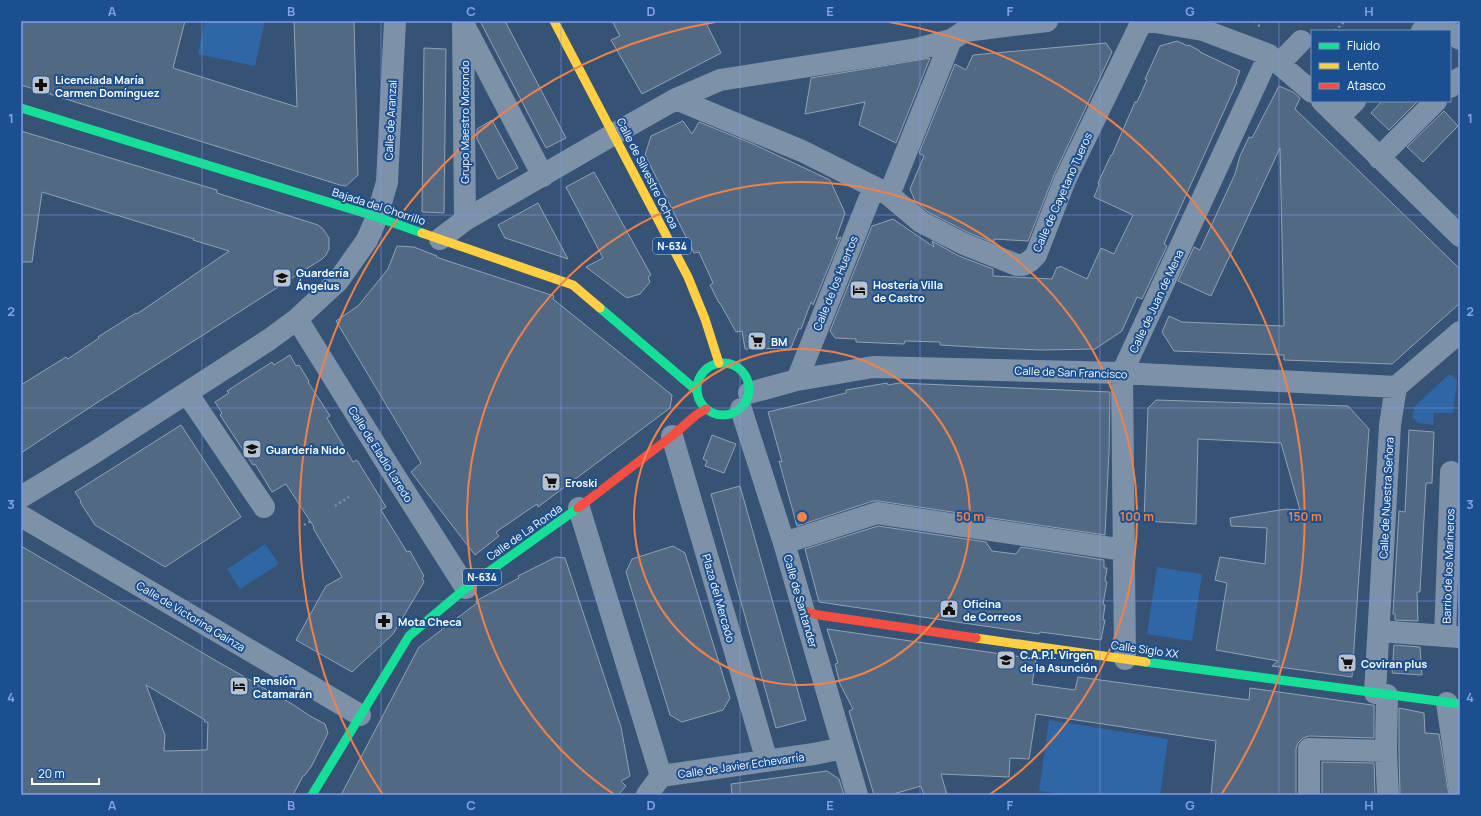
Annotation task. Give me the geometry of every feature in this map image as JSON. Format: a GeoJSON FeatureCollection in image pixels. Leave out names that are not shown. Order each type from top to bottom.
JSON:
{"type":"FeatureCollection","features":[{"type":"Feature","properties":{"kind":"main road","name":"Calle de Silvestre Ochoa"},"geometry":{"type":"LineString","coordinates":[[554,21],[614,134],[703,310],[713,338],[719,363]]}},
{"type":"Feature","properties":{"kind":"main road","name":"Bajada del Chorrillo"},"geometry":{"type":"LineString","coordinates":[[21,108],[377,217],[572,285],[696,390]]}},
{"type":"Feature","properties":{"kind":"main road"},"geometry":{"type":"LineString","coordinates":[[719,363],[735,365],[742,370],[747,377],[749,385],[745,401],[734,413],[727,415],[712,413],[706,409],[701,404],[696,390],[701,375],[706,369],[719,363]]}},
{"type":"Feature","properties":{"kind":"main road","name":"Calle de La Ronda"},"geometry":{"type":"LineString","coordinates":[[312,795],[410,636],[466,588],[579,508],[672,436],[696,415],[706,409]]}},
{"type":"Feature","properties":{"kind":"main road","name":"Calle Siglo XX"},"geometry":{"type":"LineString","coordinates":[[804,611],[819,615],[1125,659],[1454,704]]}},
{"type":"Feature","properties":{"kind":"street","name":"Calle de Aranzal"},"geometry":{"type":"LineString","coordinates":[[21,498],[187,393],[297,319],[338,280],[367,240],[377,217],[387,182],[395,21]]}},
{"type":"Feature","properties":{"kind":"street"},"geometry":{"type":"LineString","coordinates":[[440,239],[465,220],[614,134],[676,99],[720,80],[917,49],[951,40],[964,31],[1047,21]]}},
{"type":"Feature","properties":{"kind":"street","name":"Calle de Cayetano Tueros"},"geometry":{"type":"LineString","coordinates":[[882,191],[921,222],[964,244],[1011,264],[1023,265],[1030,261],[1036,255],[1065,180],[1142,21]]}},
{"type":"Feature","properties":{"kind":"street"},"geometry":{"type":"LineString","coordinates":[[1149,21],[1203,30],[1274,60],[1311,91]]}},
{"type":"Feature","properties":{"kind":"street","name":"Grupo Maestro Morondo"},"geometry":{"type":"LineString","coordinates":[[463,23],[543,176]]}},
{"type":"Feature","properties":{"kind":"street","name":"Grupo Maestro Morondo"},"geometry":{"type":"LineString","coordinates":[[463,23],[465,220]]}},
{"type":"Feature","properties":{"kind":"street"},"geometry":{"type":"LineString","coordinates":[[1423,30],[1426,27],[1438,30]]}},
{"type":"Feature","properties":{"kind":"street"},"geometry":{"type":"LineString","coordinates":[[1451,33],[1460,39]]}},
{"type":"Feature","properties":{"kind":"street","name":"Calle de los Huertos"},"geometry":{"type":"LineString","coordinates":[[797,380],[951,40]]}},
{"type":"Feature","properties":{"kind":"street","name":"Calle de Juan de Mena"},"geometry":{"type":"LineString","coordinates":[[1125,659],[1122,373],[1274,60],[1301,41]]}},
{"type":"Feature","properties":{"kind":"street"},"geometry":{"type":"LineString","coordinates":[[1451,86],[1460,78]]}},
{"type":"Feature","properties":{"kind":"street"},"geometry":{"type":"LineString","coordinates":[[676,99],[802,151],[882,191]]}},
{"type":"Feature","properties":{"kind":"street"},"geometry":{"type":"LineString","coordinates":[[1323,102],[1460,236]]}},
{"type":"Feature","properties":{"kind":"street"},"geometry":{"type":"LineString","coordinates":[[1339,117],[1354,102]]}},
{"type":"Feature","properties":{"kind":"street"},"geometry":{"type":"LineString","coordinates":[[1379,158],[1435,102]]}},
{"type":"Feature","properties":{"kind":"street","name":"Calle de Eladio Laredo"},"geometry":{"type":"LineString","coordinates":[[297,319],[466,588]]}},
{"type":"Feature","properties":{"kind":"street"},"geometry":{"type":"LineString","coordinates":[[1396,387],[1460,332]]}},
{"type":"Feature","properties":{"kind":"street","name":"Calle de San Francisco"},"geometry":{"type":"LineString","coordinates":[[745,401],[797,380],[873,367],[1122,373],[1396,387]]}},
{"type":"Feature","properties":{"kind":"street","name":"Calle de Nuestra Señora"},"geometry":{"type":"LineString","coordinates":[[1388,795],[1381,694],[1379,631],[1390,425],[1396,387]]}},
{"type":"Feature","properties":{"kind":"street"},"geometry":{"type":"LineString","coordinates":[[187,393],[264,507]]}},
{"type":"Feature","properties":{"kind":"street","name":"Calle de Santander"},"geometry":{"type":"LineString","coordinates":[[745,401],[784,543],[857,795]]}},
{"type":"Feature","properties":{"kind":"street","name":"Plaza del Mercado"},"geometry":{"type":"LineString","coordinates":[[672,436],[767,761]]}},
{"type":"Feature","properties":{"kind":"street","name":"Barrio de los Marineros"},"geometry":{"type":"LineString","coordinates":[[1379,631],[1453,636],[1451,472]]}},
{"type":"Feature","properties":{"kind":"street"},"geometry":{"type":"LineString","coordinates":[[579,508],[661,776],[647,795]]}},
{"type":"Feature","properties":{"kind":"street"},"geometry":{"type":"LineString","coordinates":[[784,543],[877,513],[1124,550]]}},
{"type":"Feature","properties":{"kind":"street","name":"Calle de Victorina Gainza"},"geometry":{"type":"LineString","coordinates":[[21,516],[360,715]]}},
{"type":"Feature","properties":{"kind":"street"},"geometry":{"type":"LineString","coordinates":[[1454,704],[1460,791]]}},
{"type":"Feature","properties":{"kind":"street","name":"Calle de Javier Echevarría"},"geometry":{"type":"LineString","coordinates":[[661,776],[814,754],[844,748]]}},
{"type":"Feature","properties":{"kind":"street"},"geometry":{"type":"LineString","coordinates":[[1308,795],[1309,749],[1386,751]]}},
{"type":"Feature","properties":{"kind":"path"},"geometry":{"type":"LineString","coordinates":[[1335,30],[1345,21]]}},
{"type":"Feature","properties":{"kind":"path"},"geometry":{"type":"LineString","coordinates":[[335,506],[349,497]]}},
{"type":"Feature","properties":{"kind":"path"},"geometry":{"type":"LineString","coordinates":[[304,525],[311,521]]}},
{"type":"Feature","properties":{"kind":"shaded area"},"geometry":{"type":"Polygon","coordinates":[[[205,21],[265,21],[255,66],[198,54],[205,21]]]}},
{"type":"Feature","properties":{"kind":"shaded area"},"geometry":{"type":"Polygon","coordinates":[[[1448,375],[1452,375],[1457,381],[1453,413],[1434,413],[1433,425],[1418,423],[1412,416],[1415,406],[1448,375]]]}},
{"type":"Feature","properties":{"kind":"shaded area"},"geometry":{"type":"Polygon","coordinates":[[[265,544],[279,564],[240,589],[227,569],[265,544]]]}},
{"type":"Feature","properties":{"kind":"shaded area"},"geometry":{"type":"Polygon","coordinates":[[[1157,567],[1202,574],[1192,641],[1147,634],[1157,567]]]}},
{"type":"Feature","properties":{"kind":"shaded area"},"geometry":{"type":"Polygon","coordinates":[[[1049,720],[1168,739],[1160,795],[1070,795],[1039,791],[1049,720]]]}},
{"type":"Feature","properties":{"kind":"building"},"geometry":{"type":"Polygon","coordinates":[[[21,21],[185,21],[173,68],[297,107],[294,21],[354,21],[358,175],[346,186],[340,185],[21,85],[21,21]]]}},
{"type":"Feature","properties":{"kind":"building"},"geometry":{"type":"Polygon","coordinates":[[[480,21],[505,21],[566,138],[546,148],[480,21]]]}},
{"type":"Feature","properties":{"kind":"building"},"geometry":{"type":"Polygon","coordinates":[[[612,21],[705,21],[721,53],[642,94],[611,40],[620,36],[612,21]]]}},
{"type":"Feature","properties":{"kind":"building"},"geometry":{"type":"Polygon","coordinates":[[[1177,41],[1188,46],[1189,45],[1200,52],[1240,71],[1236,81],[1237,82],[1164,244],[1167,246],[1142,299],[1137,297],[1122,331],[1095,349],[1041,350],[990,348],[940,345],[940,342],[905,341],[904,344],[856,342],[856,339],[835,338],[830,331],[872,226],[893,219],[934,247],[932,241],[959,256],[993,269],[993,276],[1052,279],[1057,267],[1059,268],[1060,266],[1087,279],[1101,248],[1114,254],[1133,215],[1094,197],[1099,185],[1098,183],[1135,102],[1137,102],[1147,80],[1145,79],[1160,46],[1177,41]]]}},
{"type":"Feature","properties":{"kind":"building"},"geometry":{"type":"Polygon","coordinates":[[[1106,43],[1112,52],[1054,175],[1028,241],[994,239],[994,243],[969,233],[928,212],[915,201],[910,189],[924,156],[919,153],[955,64],[966,70],[973,55],[1106,43]]]}},
{"type":"Feature","properties":{"kind":"building"},"geometry":{"type":"Polygon","coordinates":[[[424,48],[446,49],[444,213],[422,212],[424,48]]]}},
{"type":"Feature","properties":{"kind":"building"},"geometry":{"type":"Polygon","coordinates":[[[930,58],[896,143],[859,125],[865,102],[805,114],[811,78],[930,58]]]}},
{"type":"Feature","properties":{"kind":"building"},"geometry":{"type":"Polygon","coordinates":[[[1279,86],[1293,92],[1300,98],[1295,109],[1460,269],[1460,303],[1392,364],[1284,360],[1284,355],[1174,351],[1162,332],[1169,316],[1182,322],[1284,326],[1280,148],[1211,296],[1178,281],[1194,247],[1200,250],[1235,174],[1240,156],[1249,137],[1252,138],[1279,86]]]}},
{"type":"Feature","properties":{"kind":"building"},"geometry":{"type":"Polygon","coordinates":[[[1381,102],[1417,102],[1389,130],[1371,113],[1381,102]]]}},
{"type":"Feature","properties":{"kind":"building"},"geometry":{"type":"Polygon","coordinates":[[[1444,111],[1458,126],[1423,162],[1407,147],[1444,111]]]}},
{"type":"Feature","properties":{"kind":"building"},"geometry":{"type":"Polygon","coordinates":[[[492,120],[518,168],[498,179],[477,139],[477,129],[492,120]]]}},
{"type":"Feature","properties":{"kind":"building"},"geometry":{"type":"Polygon","coordinates":[[[683,121],[692,134],[699,122],[753,144],[830,180],[845,213],[836,239],[841,237],[813,305],[811,302],[801,329],[799,328],[791,348],[745,349],[742,331],[736,332],[719,303],[710,285],[713,283],[699,252],[694,253],[645,155],[651,136],[683,121]]]}},
{"type":"Feature","properties":{"kind":"building"},"geometry":{"type":"Polygon","coordinates":[[[21,131],[217,190],[217,193],[318,225],[323,229],[329,238],[329,249],[322,259],[21,453],[21,385],[66,357],[68,359],[99,338],[98,337],[136,313],[137,314],[229,251],[42,192],[32,262],[21,262],[21,131]]]}},
{"type":"Feature","properties":{"kind":"building"},"geometry":{"type":"Polygon","coordinates":[[[594,172],[651,275],[648,277],[650,282],[640,294],[627,298],[586,267],[603,258],[566,187],[594,172]]]}},
{"type":"Feature","properties":{"kind":"building"},"geometry":{"type":"Polygon","coordinates":[[[538,203],[568,259],[505,238],[498,225],[538,203]]]}},
{"type":"Feature","properties":{"kind":"building"},"geometry":{"type":"Polygon","coordinates":[[[397,246],[414,247],[437,256],[436,257],[554,296],[553,299],[672,395],[670,408],[538,507],[537,504],[496,532],[499,536],[475,555],[411,472],[421,463],[336,321],[358,306],[388,269],[397,246]]]}},
{"type":"Feature","properties":{"kind":"building"},"geometry":{"type":"Polygon","coordinates":[[[290,355],[296,366],[299,365],[330,416],[327,418],[353,462],[357,460],[386,507],[381,510],[407,552],[410,551],[424,576],[422,578],[424,582],[393,634],[352,672],[296,640],[326,586],[342,577],[313,528],[314,527],[286,484],[272,492],[255,464],[253,465],[220,415],[222,413],[215,402],[229,393],[227,391],[272,362],[274,365],[290,355]]]}},
{"type":"Feature","properties":{"kind":"building"},"geometry":{"type":"Polygon","coordinates":[[[887,383],[888,385],[899,383],[1110,392],[1105,535],[879,501],[873,501],[797,526],[779,461],[782,462],[768,412],[846,393],[846,390],[887,383]]]}},
{"type":"Feature","properties":{"kind":"building"},"geometry":{"type":"Polygon","coordinates":[[[1156,400],[1348,406],[1369,429],[1352,677],[1272,666],[1278,661],[1216,650],[1227,583],[1215,580],[1220,557],[1265,564],[1267,528],[1231,526],[1230,518],[1286,509],[1300,510],[1281,443],[1198,439],[1196,524],[1144,521],[1148,408],[1156,400]]]}},
{"type":"Feature","properties":{"kind":"building"},"geometry":{"type":"Polygon","coordinates":[[[181,425],[241,517],[165,567],[95,525],[75,492],[181,425]]]}},
{"type":"Feature","properties":{"kind":"building"},"geometry":{"type":"Polygon","coordinates":[[[1409,430],[1434,432],[1432,483],[1426,483],[1420,592],[1417,592],[1418,621],[1395,620],[1395,614],[1393,614],[1399,511],[1405,512],[1409,430]]]}},
{"type":"Feature","properties":{"kind":"building"},"geometry":{"type":"Polygon","coordinates":[[[712,435],[736,444],[724,473],[705,466],[707,461],[703,459],[712,435]]]}},
{"type":"Feature","properties":{"kind":"building"},"geometry":{"type":"Polygon","coordinates":[[[740,486],[806,720],[776,728],[711,494],[740,486]]]}},
{"type":"Feature","properties":{"kind":"building"},"geometry":{"type":"Polygon","coordinates":[[[878,526],[986,542],[992,551],[1016,554],[1021,547],[1104,560],[1104,568],[1107,568],[1105,581],[1107,582],[1103,604],[1105,605],[1103,620],[1105,620],[1101,640],[1040,632],[1039,634],[819,602],[805,549],[878,526]]]}},
{"type":"Feature","properties":{"kind":"building"},"geometry":{"type":"Polygon","coordinates":[[[21,546],[325,724],[328,733],[311,767],[303,776],[293,795],[21,795],[21,546]],[[146,685],[165,735],[164,751],[207,750],[208,723],[204,721],[205,720],[146,685]]]}},
{"type":"Feature","properties":{"kind":"building"},"geometry":{"type":"Polygon","coordinates":[[[673,546],[685,553],[730,698],[723,710],[682,722],[670,715],[626,572],[632,559],[673,546]]]}},
{"type":"Feature","properties":{"kind":"building"},"geometry":{"type":"Polygon","coordinates":[[[556,557],[565,558],[621,727],[630,776],[621,781],[626,786],[618,795],[341,795],[419,647],[477,603],[476,601],[519,578],[518,576],[556,557]]]}},
{"type":"Feature","properties":{"kind":"building"},"geometry":{"type":"Polygon","coordinates":[[[827,629],[1036,659],[1032,684],[1075,690],[1078,677],[1249,700],[1250,688],[1374,705],[1374,738],[1309,736],[1303,738],[1298,743],[1296,749],[1296,795],[1211,795],[1216,741],[1036,714],[1029,759],[1010,758],[1009,777],[941,774],[947,795],[924,795],[921,786],[890,795],[874,795],[849,711],[853,709],[840,684],[835,664],[838,663],[827,629]]]}},
{"type":"Feature","properties":{"kind":"building"},"geometry":{"type":"Polygon","coordinates":[[[1394,645],[1420,647],[1422,675],[1392,673],[1394,645]]]}},
{"type":"Feature","properties":{"kind":"building"},"geometry":{"type":"Polygon","coordinates":[[[1399,708],[1424,713],[1425,733],[1439,734],[1449,795],[1400,795],[1399,708]]]}},
{"type":"Feature","properties":{"kind":"building"},"geometry":{"type":"Polygon","coordinates":[[[1322,762],[1374,763],[1375,795],[1322,795],[1322,762]]]}},
{"type":"Feature","properties":{"kind":"building"},"geometry":{"type":"Polygon","coordinates":[[[827,771],[839,779],[844,795],[732,795],[731,784],[827,771]]]}},
{"type":"Feature","properties":{"kind":"traffic: fast"},"geometry":{"type":"LineString","coordinates":[[21,108],[377,217],[422,233]]}},
{"type":"Feature","properties":{"kind":"traffic: fast"},"geometry":{"type":"LineString","coordinates":[[600,308],[696,390]]}},
{"type":"Feature","properties":{"kind":"traffic: fast"},"geometry":{"type":"LineString","coordinates":[[718,363],[728,363],[742,370],[749,384],[749,389],[749,394],[742,408],[728,415],[718,415],[708,411],[701,404],[697,394],[697,384],[701,374],[708,367],[718,363]]}},
{"type":"Feature","properties":{"kind":"traffic: fast"},"geometry":{"type":"LineString","coordinates":[[312,795],[409,636],[466,588],[578,508]]}},
{"type":"Feature","properties":{"kind":"traffic: fast"},"geometry":{"type":"LineString","coordinates":[[1146,662],[1460,704]]}},
{"type":"Feature","properties":{"kind":"traffic: slow"},"geometry":{"type":"LineString","coordinates":[[554,21],[688,277],[705,319],[719,363]]}},
{"type":"Feature","properties":{"kind":"traffic: slow"},"geometry":{"type":"LineString","coordinates":[[422,233],[573,285],[600,308]]}},
{"type":"Feature","properties":{"kind":"traffic: slow"},"geometry":{"type":"LineString","coordinates":[[976,638],[1146,662]]}},
{"type":"Feature","properties":{"kind":"traffic: jam"},"geometry":{"type":"LineString","coordinates":[[578,508],[672,436],[696,415],[706,409]]}},
{"type":"Feature","properties":{"kind":"traffic: jam"},"geometry":{"type":"LineString","coordinates":[[804,611],[819,615],[976,638]]}},
{"type":"Feature","properties":{"kind":"place","name":"Licenciada María Carmen Domínguez"},"geometry":{"type":"Point","coordinates":[41,85]}},
{"type":"Feature","properties":{"kind":"place","name":"Guardería Ángelus"},"geometry":{"type":"Point","coordinates":[282,278]}},
{"type":"Feature","properties":{"kind":"place","name":"Hostería Villa de Castro"},"geometry":{"type":"Point","coordinates":[859,290]}},
{"type":"Feature","properties":{"kind":"place","name":"BM"},"geometry":{"type":"Point","coordinates":[757,341]}},
{"type":"Feature","properties":{"kind":"place","name":"Guardería Nido"},"geometry":{"type":"Point","coordinates":[252,449]}},
{"type":"Feature","properties":{"kind":"place","name":"Eroski"},"geometry":{"type":"Point","coordinates":[551,482]}},
{"type":"Feature","properties":{"kind":"place","name":"Oficina de Correos"},"geometry":{"type":"Point","coordinates":[949,609]}},
{"type":"Feature","properties":{"kind":"place","name":"Mota Checa"},"geometry":{"type":"Point","coordinates":[384,621]}},
{"type":"Feature","properties":{"kind":"place","name":"C.A.P.I. Virgen de la Asunción"},"geometry":{"type":"Point","coordinates":[1006,660]}},
{"type":"Feature","properties":{"kind":"place","name":"Coviran plus"},"geometry":{"type":"Point","coordinates":[1347,663]}},
{"type":"Feature","properties":{"kind":"place","name":"Pensión Catamarán"},"geometry":{"type":"Point","coordinates":[239,686]}}]}
